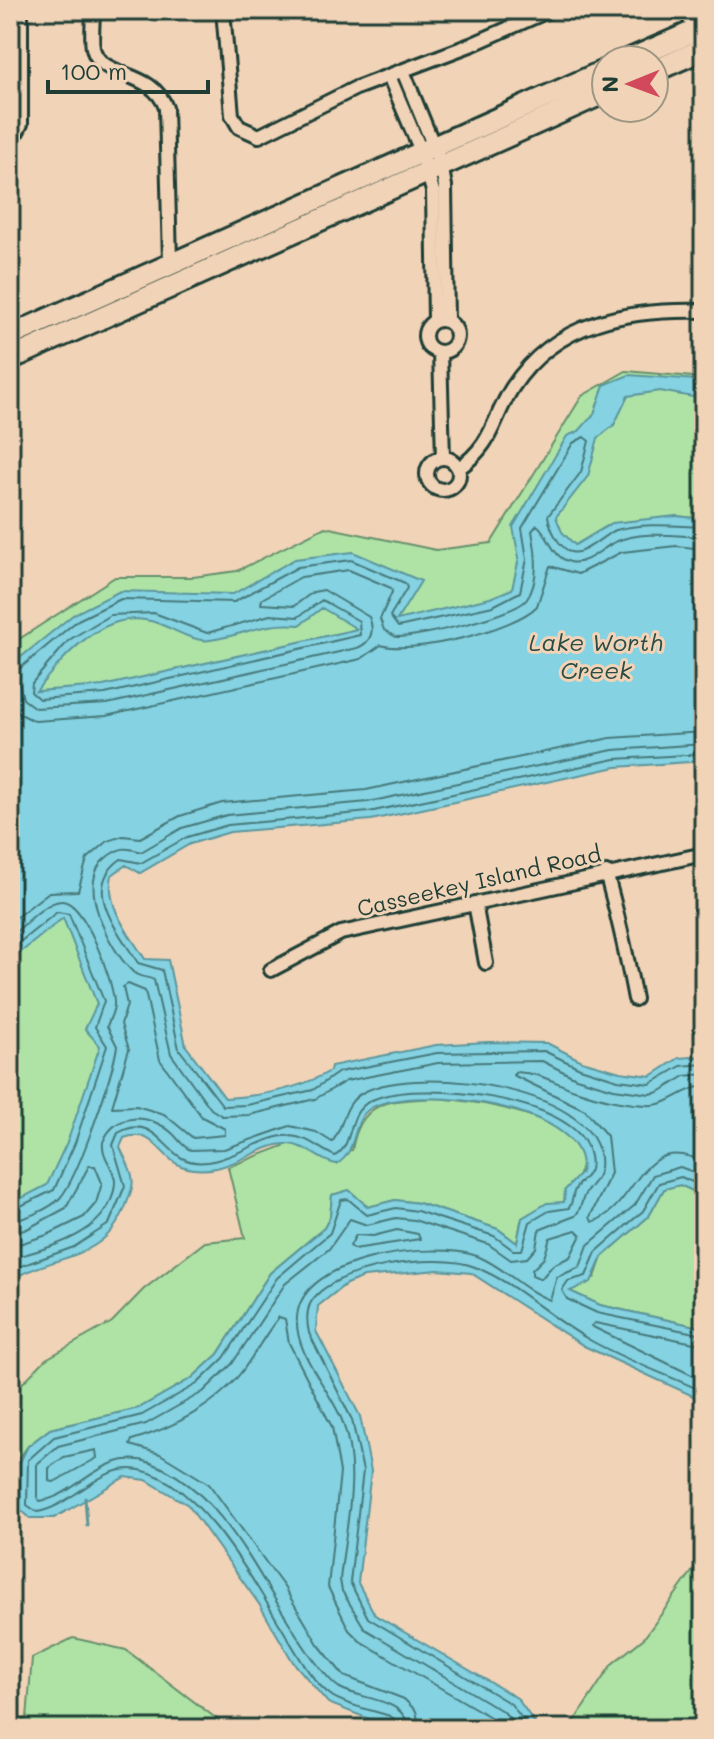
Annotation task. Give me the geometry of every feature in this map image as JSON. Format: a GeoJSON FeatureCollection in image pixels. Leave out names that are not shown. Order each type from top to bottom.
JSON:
{"type":"FeatureCollection","features":[{"type":"Feature","properties":{"kind":"main road"},"geometry":{"type":"LineString","coordinates":[[670,48],[701,39]]}},
{"type":"Feature","properties":{"kind":"main road"},"geometry":{"type":"LineString","coordinates":[[670,60],[701,39]]}},
{"type":"Feature","properties":{"kind":"main road"},"geometry":{"type":"LineString","coordinates":[[10,359],[170,286],[590,78]]}},
{"type":"Feature","properties":{"kind":"main road"},"geometry":{"type":"LineString","coordinates":[[10,336],[320,196],[590,98]]}},
{"type":"Feature","properties":{"kind":"main road"},"geometry":{"type":"LineString","coordinates":[[170,286],[187,266],[279,224],[320,196]]}},
{"type":"Feature","properties":{"kind":"main road"},"geometry":{"type":"LineString","coordinates":[[10,349],[53,328],[57,313]]}},
{"type":"Feature","properties":{"kind":"street"},"geometry":{"type":"LineString","coordinates":[[10,145],[21,124],[21,10]]}},
{"type":"Feature","properties":{"kind":"street"},"geometry":{"type":"LineString","coordinates":[[93,10],[93,50],[107,67],[154,87],[166,108],[170,262]]}},
{"type":"Feature","properties":{"kind":"street"},"geometry":{"type":"LineString","coordinates":[[223,10],[230,109],[239,127],[251,135],[267,135],[356,88],[550,10]]}},
{"type":"Feature","properties":{"kind":"street"},"geometry":{"type":"LineString","coordinates":[[678,10],[701,39]]}},
{"type":"Feature","properties":{"kind":"street"},"geometry":{"type":"LineString","coordinates":[[687,10],[701,39]]}},
{"type":"Feature","properties":{"kind":"street"},"geometry":{"type":"LineString","coordinates":[[403,71],[431,158]]}},
{"type":"Feature","properties":{"kind":"street"},"geometry":{"type":"LineString","coordinates":[[389,76],[445,186],[441,321]]}},
{"type":"Feature","properties":{"kind":"street"},"geometry":{"type":"LineString","coordinates":[[401,104],[414,98]]}},
{"type":"Feature","properties":{"kind":"street"},"geometry":{"type":"LineString","coordinates":[[458,469],[485,447],[514,386],[538,358],[570,333],[624,314],[704,311]]}},
{"type":"Feature","properties":{"kind":"street"},"geometry":{"type":"LineString","coordinates":[[440,352],[449,349],[457,338],[455,328],[441,321]]}},
{"type":"Feature","properties":{"kind":"street"},"geometry":{"type":"LineString","coordinates":[[440,352],[426,341],[427,329],[441,321]]}},
{"type":"Feature","properties":{"kind":"street"},"geometry":{"type":"LineString","coordinates":[[440,352],[443,458]]}},
{"type":"Feature","properties":{"kind":"street"},"geometry":{"type":"LineString","coordinates":[[443,458],[451,460],[458,469],[458,480],[451,487],[434,486],[428,479],[429,467],[443,458]]}},
{"type":"Feature","properties":{"kind":"street","name":"Casseekey Island Road"},"geometry":{"type":"LineString","coordinates":[[271,970],[341,933],[704,854]]}},
{"type":"Feature","properties":{"kind":"street"},"geometry":{"type":"LineString","coordinates":[[606,873],[635,999]]}},
{"type":"Feature","properties":{"kind":"street"},"geometry":{"type":"LineString","coordinates":[[475,903],[486,963]]}},
{"type":"Feature","properties":{"kind":"green space"},"geometry":{"type":"Polygon","coordinates":[[[626,371],[704,378],[704,519],[676,516],[497,605],[181,680],[37,695],[10,680],[10,645],[115,577],[193,577],[237,571],[325,527],[436,550],[491,543],[582,396],[626,371]]]}},
{"type":"Feature","properties":{"kind":"green space"},"geometry":{"type":"Polygon","coordinates":[[[37,918],[77,920],[93,968],[104,1067],[45,1200],[10,1214],[10,943],[37,918]]]}},
{"type":"Feature","properties":{"kind":"green space"},"geometry":{"type":"Polygon","coordinates":[[[437,1098],[499,1107],[546,1122],[565,1133],[578,1147],[582,1163],[578,1178],[564,1202],[543,1206],[521,1221],[517,1243],[498,1229],[419,1203],[395,1200],[368,1207],[349,1190],[332,1195],[330,1217],[324,1228],[270,1273],[218,1354],[192,1378],[139,1408],[50,1429],[28,1446],[20,1457],[10,1437],[10,1396],[46,1359],[112,1322],[144,1289],[205,1242],[245,1238],[228,1167],[291,1143],[317,1154],[352,1150],[356,1133],[371,1111],[393,1102],[437,1098]]]}},
{"type":"Feature","properties":{"kind":"green space"},"geometry":{"type":"Polygon","coordinates":[[[680,1185],[704,1196],[704,1328],[600,1305],[570,1291],[595,1277],[602,1257],[649,1216],[664,1189],[680,1185]]]}},
{"type":"Feature","properties":{"kind":"green space"},"geometry":{"type":"Polygon","coordinates":[[[704,1555],[704,1729],[569,1729],[612,1664],[644,1638],[704,1555]]]}},
{"type":"Feature","properties":{"kind":"green space"},"geometry":{"type":"Polygon","coordinates":[[[73,1638],[126,1650],[230,1729],[10,1729],[10,1724],[27,1718],[32,1658],[73,1638]]]}},
{"type":"Feature","properties":{"kind":"water","name":"Lake Worth Creek"},"geometry":{"type":"Polygon","coordinates":[[[629,375],[704,383],[704,399],[660,391],[628,396],[614,425],[598,438],[588,476],[556,517],[562,532],[575,545],[612,523],[676,516],[704,519],[704,761],[616,767],[371,820],[230,832],[190,844],[140,873],[126,865],[112,875],[112,898],[120,919],[145,959],[168,960],[186,1046],[225,1098],[279,1090],[306,1083],[330,1071],[331,1066],[436,1045],[547,1043],[582,1061],[620,1072],[651,1076],[679,1058],[704,1056],[704,1196],[680,1185],[664,1189],[649,1216],[602,1257],[591,1282],[570,1291],[600,1305],[704,1328],[704,1401],[584,1346],[471,1273],[438,1270],[364,1277],[346,1284],[318,1306],[316,1331],[360,1416],[371,1471],[358,1583],[375,1615],[517,1698],[539,1729],[395,1729],[328,1703],[293,1662],[259,1604],[188,1505],[146,1480],[125,1477],[54,1518],[30,1518],[20,1509],[19,1464],[28,1446],[50,1429],[139,1408],[192,1378],[218,1354],[270,1273],[324,1228],[330,1217],[332,1195],[349,1190],[368,1207],[395,1200],[419,1203],[498,1229],[517,1243],[522,1218],[547,1203],[564,1202],[565,1190],[581,1173],[578,1150],[560,1131],[532,1116],[497,1106],[424,1098],[393,1101],[371,1108],[360,1120],[349,1152],[337,1164],[325,1161],[302,1147],[288,1144],[276,1145],[212,1169],[197,1169],[174,1162],[143,1137],[124,1138],[120,1147],[131,1172],[132,1185],[119,1220],[107,1235],[79,1253],[10,1280],[10,1204],[47,1185],[68,1140],[100,1046],[85,1029],[97,1004],[63,918],[10,961],[10,666],[74,614],[120,591],[233,594],[295,559],[353,552],[421,581],[397,620],[490,598],[512,589],[519,558],[513,527],[567,436],[579,431],[594,414],[604,385],[629,375]],[[322,608],[300,625],[263,627],[210,640],[191,637],[157,623],[138,619],[121,621],[104,627],[73,649],[36,691],[103,686],[357,629],[322,608]]]}},
{"type":"Feature","properties":{"kind":"waterway"},"geometry":{"type":"LineString","coordinates":[[85,1498],[87,1525]]}}]}
